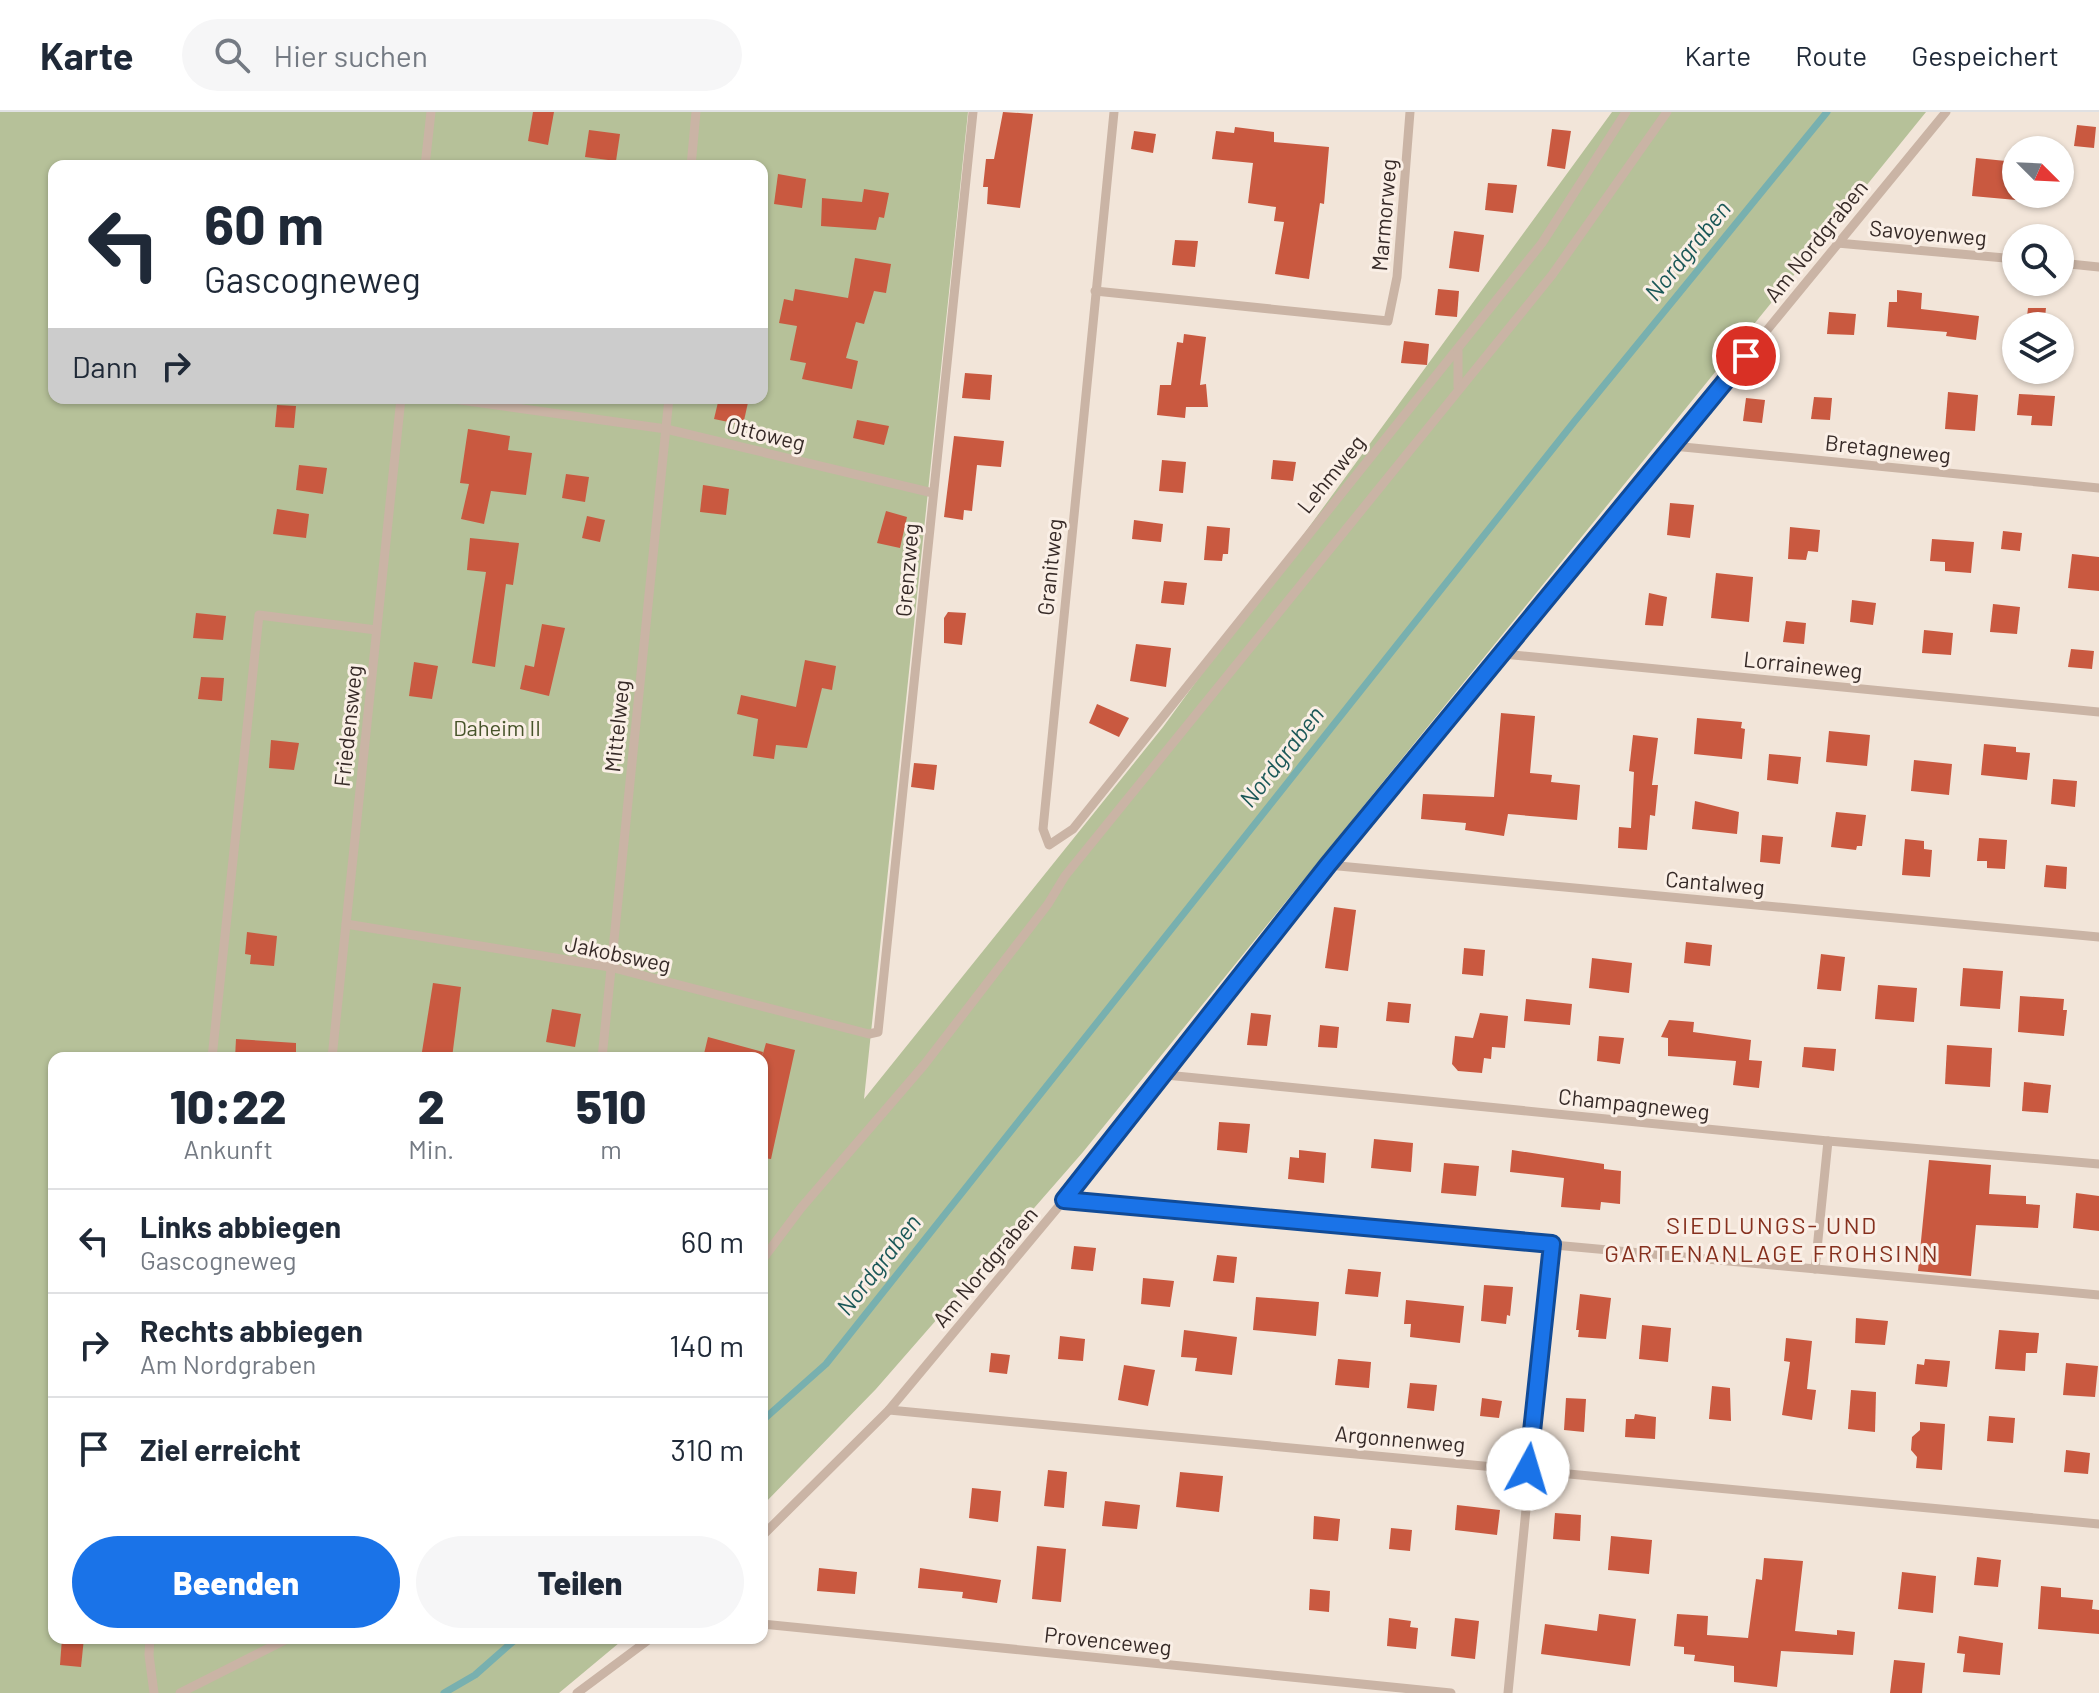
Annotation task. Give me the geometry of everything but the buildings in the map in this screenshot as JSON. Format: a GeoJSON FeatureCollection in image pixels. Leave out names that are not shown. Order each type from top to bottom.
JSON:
{"type":"FeatureCollection","features":[{"type":"Feature","properties":{"kind":"lane"},"geometry":{"type":"LineString","coordinates":[[426,160],[431,112]]}},
{"type":"Feature","properties":{"kind":"lane"},"geometry":{"type":"LineString","coordinates":[[692,160],[696,112]]}},
{"type":"Feature","properties":{"kind":"lane","name":"Grenzweg"},"geometry":{"type":"LineString","coordinates":[[878,1032],[973,112]]}},
{"type":"Feature","properties":{"kind":"lane","name":"Granitweg"},"geometry":{"type":"LineString","coordinates":[[1049,845],[1043,829],[1114,112]]}},
{"type":"Feature","properties":{"kind":"lane","name":"Marmorweg"},"geometry":{"type":"LineString","coordinates":[[1095,291],[1388,321],[1397,277],[1410,112]]}},
{"type":"Feature","properties":{"kind":"lane","name":"Lehmweg"},"geometry":{"type":"LineString","coordinates":[[1049,845],[1073,829],[1397,421],[1458,351],[1542,243],[1626,112]]}},
{"type":"Feature","properties":{"kind":"lane"},"geometry":{"type":"LineString","coordinates":[[768,1252],[801,1208],[924,1065],[1048,904],[1065,876],[1458,387],[1552,275],[1667,112]]}},
{"type":"Feature","properties":{"kind":"lane","name":"Am Nordgraben"},"geometry":{"type":"LineString","coordinates":[[768,1530],[889,1410],[1064,1200],[1166,1075],[1328,865],[1946,112]]}},
{"type":"Feature","properties":{"kind":"lane","name":"Savoyenweg"},"geometry":{"type":"LineString","coordinates":[[1837,243],[2002,258]]}},
{"type":"Feature","properties":{"kind":"lane"},"geometry":{"type":"LineString","coordinates":[[2074,264],[2099,267]]}},
{"type":"Feature","properties":{"kind":"lane"},"geometry":{"type":"LineString","coordinates":[[1458,351],[1458,387]]}},
{"type":"Feature","properties":{"kind":"lane","name":"Friedensweg"},"geometry":{"type":"LineString","coordinates":[[333,1052],[400,404]]}},
{"type":"Feature","properties":{"kind":"lane","name":"Ottoweg"},"geometry":{"type":"LineString","coordinates":[[489,404],[666,429],[933,493]]}},
{"type":"Feature","properties":{"kind":"lane","name":"Mittelweg"},"geometry":{"type":"LineString","coordinates":[[603,1052],[668,404]]}},
{"type":"Feature","properties":{"kind":"lane","name":"Bretagneweg"},"geometry":{"type":"LineString","coordinates":[[1673,446],[2099,488]]}},
{"type":"Feature","properties":{"kind":"lane"},"geometry":{"type":"LineString","coordinates":[[213,1052],[259,615],[376,630]]}},
{"type":"Feature","properties":{"kind":"lane","name":"Lorraineweg"},"geometry":{"type":"LineString","coordinates":[[1503,654],[2099,712]]}},
{"type":"Feature","properties":{"kind":"lane","name":"Cantalweg"},"geometry":{"type":"LineString","coordinates":[[1328,865],[2099,937]]}},
{"type":"Feature","properties":{"kind":"lane","name":"Jakobsweg"},"geometry":{"type":"LineString","coordinates":[[346,924],[610,967],[869,1034],[878,1032]]}},
{"type":"Feature","properties":{"kind":"lane","name":"Champagneweg"},"geometry":{"type":"LineString","coordinates":[[1166,1075],[1828,1141],[2099,1164]]}},
{"type":"Feature","properties":{"kind":"lane"},"geometry":{"type":"LineString","coordinates":[[1815,1269],[1828,1141]]}},
{"type":"Feature","properties":{"kind":"lane"},"geometry":{"type":"LineString","coordinates":[[1064,1200],[2099,1295]]}},
{"type":"Feature","properties":{"kind":"lane"},"geometry":{"type":"LineString","coordinates":[[1508,1693],[1552,1244]]}},
{"type":"Feature","properties":{"kind":"lane","name":"Argonnenweg"},"geometry":{"type":"LineString","coordinates":[[889,1410],[2099,1524]]}},
{"type":"Feature","properties":{"kind":"lane","name":"Provenceweg"},"geometry":{"type":"LineString","coordinates":[[768,1625],[1451,1693]]}},
{"type":"Feature","properties":{"kind":"lane"},"geometry":{"type":"LineString","coordinates":[[150,1644],[154,1693]]}},
{"type":"Feature","properties":{"kind":"lane"},"geometry":{"type":"LineString","coordinates":[[180,1693],[276,1644]]}},
{"type":"Feature","properties":{"kind":"lane"},"geometry":{"type":"LineString","coordinates":[[577,1693],[643,1644]]}},
{"type":"Feature","properties":{"kind":"green space","name":"Daheim II"},"geometry":{"type":"Polygon","coordinates":[[[0,112],[968,112],[864,1099],[1163,727],[1612,112],[1926,112],[1083,1152],[876,1389],[768,1500],[768,1052],[48,1052],[48,1644],[618,1644],[559,1693],[0,1693],[0,112]]]}},
{"type":"Feature","properties":{"kind":"waterway","name":"Nordgraben"},"geometry":{"type":"LineString","coordinates":[[768,1416],[826,1364],[1574,422],[1827,112]]}},
{"type":"Feature","properties":{"kind":"waterway","name":"Nordgraben"},"geometry":{"type":"LineString","coordinates":[[444,1693],[475,1675],[510,1644]]}},
{"type":"Feature","properties":{"kind":"district","name":"SIEDLUNGS- UND GARTENANLAGE FROHSINN"},"geometry":{"type":"Point","coordinates":[1772,1240]}},
{"type":"Feature","properties":{"kind":"route"},"geometry":{"type":"LineString","coordinates":[[1528,1469],[1552,1244],[1064,1200],[1166,1075],[1328,865],[1746,356]]}}]}
